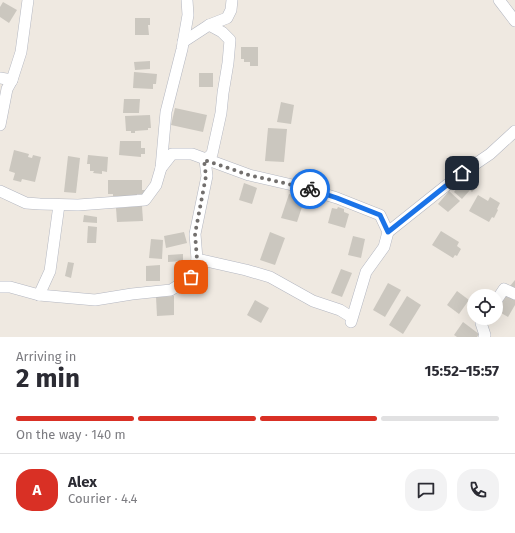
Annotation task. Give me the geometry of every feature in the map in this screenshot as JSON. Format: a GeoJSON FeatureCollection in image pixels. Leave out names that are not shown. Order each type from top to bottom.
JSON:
{"type":"FeatureCollection","features":[{"type":"Feature","properties":{"kind":"street"},"geometry":{"type":"LineString","coordinates":[[0,125],[7,90],[12,80],[21,52],[28,0]]}},
{"type":"Feature","properties":{"kind":"street"},"geometry":{"type":"LineString","coordinates":[[0,191],[26,203],[59,205],[145,200],[156,185],[161,168],[166,112],[183,42],[188,15],[187,0]]}},
{"type":"Feature","properties":{"kind":"street"},"geometry":{"type":"LineString","coordinates":[[183,42],[209,25],[227,18],[231,10],[232,0]]}},
{"type":"Feature","properties":{"kind":"street"},"geometry":{"type":"LineString","coordinates":[[500,0],[515,21]]}},
{"type":"Feature","properties":{"kind":"street"},"geometry":{"type":"LineString","coordinates":[[204,160],[212,154],[221,112],[230,40],[222,32],[209,25]]}},
{"type":"Feature","properties":{"kind":"street"},"geometry":{"type":"LineString","coordinates":[[0,78],[12,80]]}},
{"type":"Feature","properties":{"kind":"street"},"geometry":{"type":"LineString","coordinates":[[197,259],[246,270],[270,278],[312,301],[340,310],[349,319],[366,272],[384,247],[388,232],[462,173],[490,154],[515,131]]}},
{"type":"Feature","properties":{"kind":"street"},"geometry":{"type":"LineString","coordinates":[[161,168],[172,154],[192,154],[204,160],[249,175],[301,187],[357,205],[380,215],[388,232]]}},
{"type":"Feature","properties":{"kind":"street"},"geometry":{"type":"LineString","coordinates":[[0,287],[10,287],[39,295],[95,300],[171,290],[191,277],[197,259],[195,234],[206,176],[204,160]]}},
{"type":"Feature","properties":{"kind":"street"},"geometry":{"type":"LineString","coordinates":[[39,295],[50,271],[59,205]]}},
{"type":"Feature","properties":{"kind":"street"},"geometry":{"type":"LineString","coordinates":[[503,290],[504,289],[515,294]]}},
{"type":"Feature","properties":{"kind":"street"},"geometry":{"type":"LineString","coordinates":[[482,325],[485,335],[484,337]]}},
{"type":"Feature","properties":{"kind":"building"},"geometry":{"type":"Polygon","coordinates":[[[3,2],[17,10],[9,23],[0,17],[0,7],[3,2]]]}},
{"type":"Feature","properties":{"kind":"building"},"geometry":{"type":"Polygon","coordinates":[[[135,18],[150,18],[150,25],[148,25],[149,35],[135,35],[135,18]]]}},
{"type":"Feature","properties":{"kind":"building"},"geometry":{"type":"Polygon","coordinates":[[[241,47],[258,47],[258,66],[250,66],[250,62],[244,62],[244,59],[241,59],[241,47]]]}},
{"type":"Feature","properties":{"kind":"building"},"geometry":{"type":"Polygon","coordinates":[[[150,61],[150,69],[135,70],[134,62],[150,61]]]}},
{"type":"Feature","properties":{"kind":"building"},"geometry":{"type":"Polygon","coordinates":[[[134,72],[157,74],[156,84],[153,84],[153,89],[133,88],[134,72]]]}},
{"type":"Feature","properties":{"kind":"building"},"geometry":{"type":"Polygon","coordinates":[[[199,73],[213,73],[213,87],[199,87],[199,73]]]}},
{"type":"Feature","properties":{"kind":"building"},"geometry":{"type":"Polygon","coordinates":[[[124,99],[140,99],[139,113],[123,113],[124,99]]]}},
{"type":"Feature","properties":{"kind":"building"},"geometry":{"type":"Polygon","coordinates":[[[281,102],[294,105],[291,124],[277,122],[281,102]]]}},
{"type":"Feature","properties":{"kind":"building"},"geometry":{"type":"Polygon","coordinates":[[[175,108],[207,115],[203,132],[171,125],[175,108]]]}},
{"type":"Feature","properties":{"kind":"building"},"geometry":{"type":"Polygon","coordinates":[[[150,115],[151,128],[148,128],[148,130],[135,131],[135,133],[126,131],[125,116],[150,115]]]}},
{"type":"Feature","properties":{"kind":"building"},"geometry":{"type":"Polygon","coordinates":[[[268,128],[287,129],[284,162],[265,161],[268,128]]]}},
{"type":"Feature","properties":{"kind":"building"},"geometry":{"type":"Polygon","coordinates":[[[120,141],[141,141],[141,148],[145,148],[145,154],[141,154],[141,157],[119,155],[120,141]]]}},
{"type":"Feature","properties":{"kind":"building"},"geometry":{"type":"Polygon","coordinates":[[[14,150],[29,154],[28,157],[32,158],[33,155],[41,157],[35,182],[22,179],[21,182],[13,180],[15,173],[9,171],[14,150]]]}},
{"type":"Feature","properties":{"kind":"building"},"geometry":{"type":"Polygon","coordinates":[[[88,155],[108,157],[107,172],[102,171],[102,174],[93,173],[94,171],[90,171],[90,164],[87,164],[88,155]]]}},
{"type":"Feature","properties":{"kind":"building"},"geometry":{"type":"Polygon","coordinates":[[[68,156],[80,158],[76,193],[64,192],[68,156]]]}},
{"type":"Feature","properties":{"kind":"building"},"geometry":{"type":"Polygon","coordinates":[[[466,176],[477,186],[472,192],[470,190],[462,199],[454,192],[466,176]]]}},
{"type":"Feature","properties":{"kind":"building"},"geometry":{"type":"Polygon","coordinates":[[[108,180],[142,180],[142,190],[145,190],[145,194],[137,194],[137,196],[113,196],[113,194],[108,194],[108,180]]]}},
{"type":"Feature","properties":{"kind":"building"},"geometry":{"type":"Polygon","coordinates":[[[244,183],[257,188],[252,204],[239,200],[244,183]]]}},
{"type":"Feature","properties":{"kind":"building"},"geometry":{"type":"Polygon","coordinates":[[[449,191],[460,201],[448,212],[438,204],[449,191]]]}},
{"type":"Feature","properties":{"kind":"building"},"geometry":{"type":"Polygon","coordinates":[[[289,194],[305,198],[297,222],[281,218],[289,194]]]}},
{"type":"Feature","properties":{"kind":"building"},"geometry":{"type":"Polygon","coordinates":[[[478,195],[488,201],[490,197],[500,203],[494,218],[492,217],[489,222],[469,211],[478,195]]]}},
{"type":"Feature","properties":{"kind":"building"},"geometry":{"type":"Polygon","coordinates":[[[142,206],[143,221],[117,222],[116,208],[142,206]]]}},
{"type":"Feature","properties":{"kind":"building"},"geometry":{"type":"Polygon","coordinates":[[[338,207],[344,209],[344,212],[349,214],[345,228],[328,223],[332,208],[337,209],[338,207]]]}},
{"type":"Feature","properties":{"kind":"building"},"geometry":{"type":"Polygon","coordinates":[[[84,215],[97,217],[97,223],[83,222],[84,215]]]}},
{"type":"Feature","properties":{"kind":"building"},"geometry":{"type":"Polygon","coordinates":[[[88,226],[97,227],[96,243],[87,243],[88,226]]]}},
{"type":"Feature","properties":{"kind":"building"},"geometry":{"type":"Polygon","coordinates":[[[441,231],[459,242],[457,246],[461,249],[457,256],[455,255],[453,258],[432,245],[441,231]]]}},
{"type":"Feature","properties":{"kind":"building"},"geometry":{"type":"Polygon","coordinates":[[[184,232],[187,243],[166,248],[164,236],[184,232]]]}},
{"type":"Feature","properties":{"kind":"building"},"geometry":{"type":"Polygon","coordinates":[[[270,232],[285,238],[275,265],[260,260],[270,232]]]}},
{"type":"Feature","properties":{"kind":"building"},"geometry":{"type":"Polygon","coordinates":[[[353,236],[365,239],[361,258],[348,255],[353,236]]]}},
{"type":"Feature","properties":{"kind":"building"},"geometry":{"type":"Polygon","coordinates":[[[151,239],[163,240],[162,259],[149,258],[151,239]]]}},
{"type":"Feature","properties":{"kind":"building"},"geometry":{"type":"Polygon","coordinates":[[[183,254],[183,261],[168,262],[168,255],[183,254]]]}},
{"type":"Feature","properties":{"kind":"building"},"geometry":{"type":"Polygon","coordinates":[[[68,262],[74,263],[71,278],[65,276],[68,262]]]}},
{"type":"Feature","properties":{"kind":"building"},"geometry":{"type":"Polygon","coordinates":[[[160,265],[160,281],[146,281],[146,266],[160,265]]]}},
{"type":"Feature","properties":{"kind":"building"},"geometry":{"type":"Polygon","coordinates":[[[341,269],[352,273],[342,297],[331,293],[341,269]]]}},
{"type":"Feature","properties":{"kind":"building"},"geometry":{"type":"Polygon","coordinates":[[[515,280],[515,291],[510,286],[515,280]]]}},
{"type":"Feature","properties":{"kind":"building"},"geometry":{"type":"Polygon","coordinates":[[[388,283],[401,290],[385,317],[373,310],[388,283]]]}},
{"type":"Feature","properties":{"kind":"building"},"geometry":{"type":"Polygon","coordinates":[[[457,291],[467,298],[467,303],[459,314],[447,305],[457,291]]]}},
{"type":"Feature","properties":{"kind":"building"},"geometry":{"type":"Polygon","coordinates":[[[506,292],[515,297],[515,305],[508,317],[503,314],[503,297],[506,292]]]}},
{"type":"Feature","properties":{"kind":"building"},"geometry":{"type":"Polygon","coordinates":[[[174,296],[174,315],[157,316],[156,297],[174,296]]]}},
{"type":"Feature","properties":{"kind":"building"},"geometry":{"type":"Polygon","coordinates":[[[407,296],[421,305],[403,334],[389,325],[407,296]]]}},
{"type":"Feature","properties":{"kind":"building"},"geometry":{"type":"Polygon","coordinates":[[[255,300],[269,308],[261,323],[247,315],[255,300]]]}},
{"type":"Feature","properties":{"kind":"building"},"geometry":{"type":"Polygon","coordinates":[[[463,322],[479,334],[477,337],[457,337],[454,335],[463,322]]]}},
{"type":"Feature","properties":{"kind":"way so far"},"geometry":{"type":"LineString","coordinates":[[191,277],[197,259],[195,234],[206,176],[204,160],[249,175],[310,189]]}},
{"type":"Feature","properties":{"kind":"route"},"geometry":{"type":"LineString","coordinates":[[310,189],[380,215],[388,232],[462,173]]}}]}
